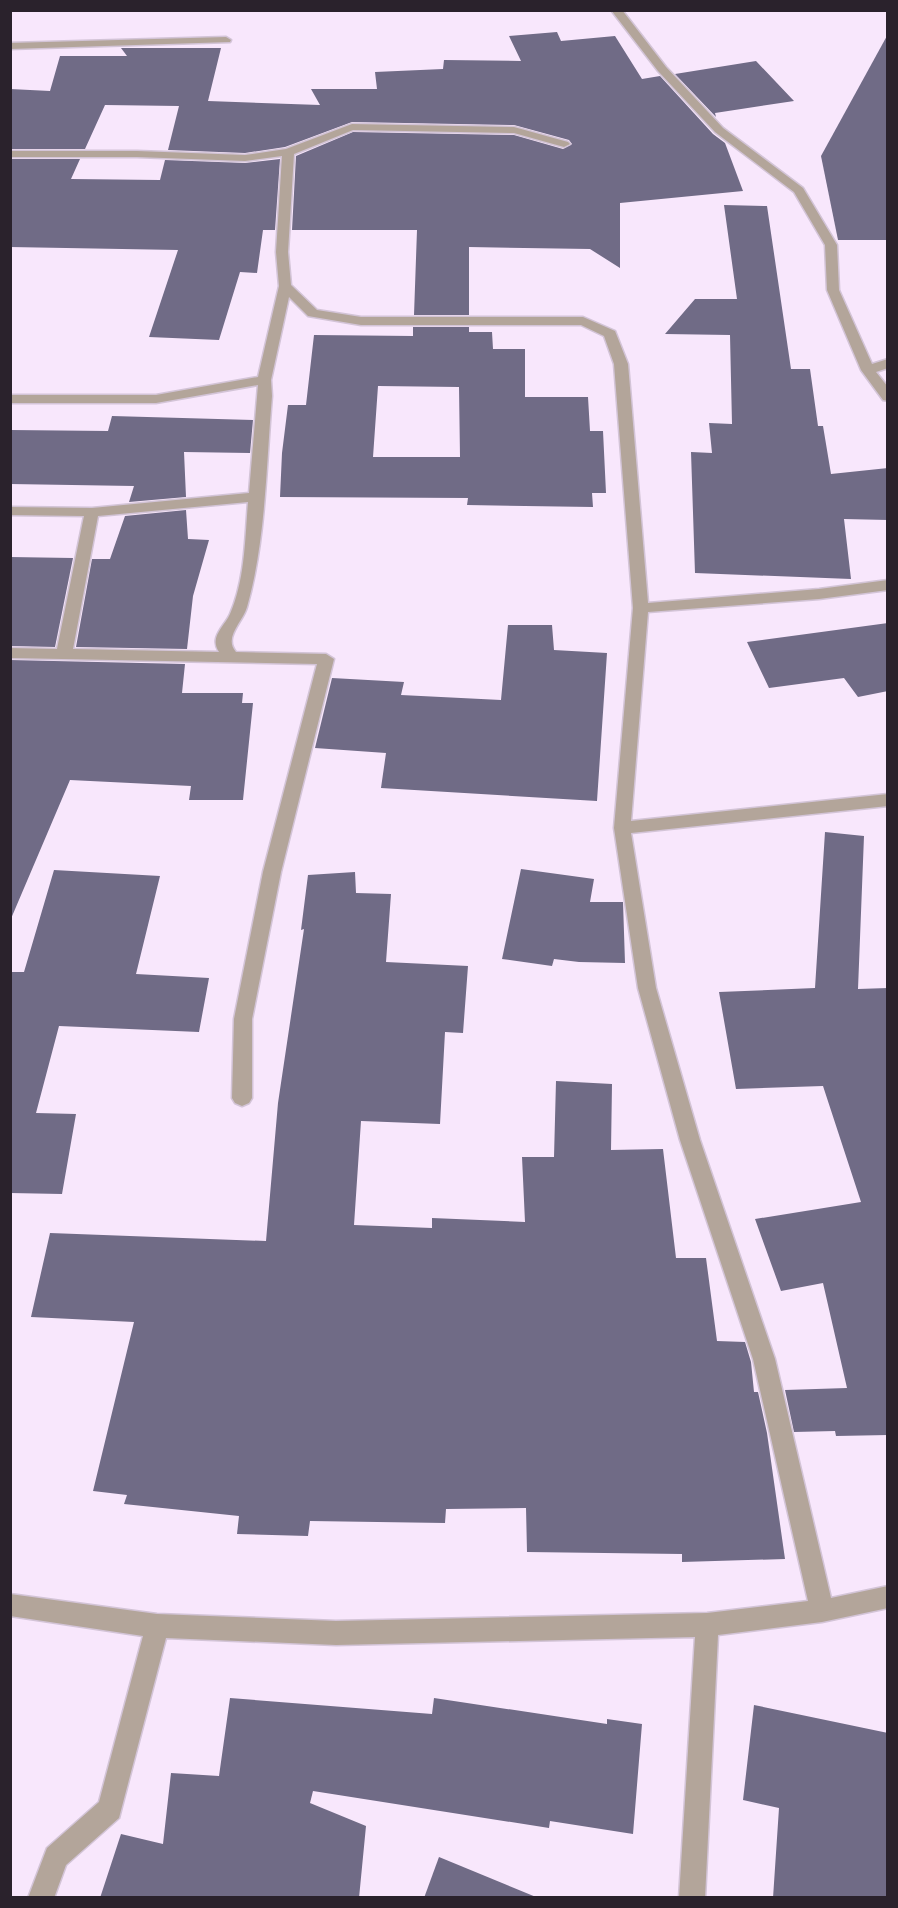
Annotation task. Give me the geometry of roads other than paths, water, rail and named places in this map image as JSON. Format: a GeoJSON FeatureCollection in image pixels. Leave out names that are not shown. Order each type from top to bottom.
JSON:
{"type":"FeatureCollection","features":[{"type":"Feature","properties":{"kind":"street"},"geometry":{"type":"LineString","coordinates":[[616,10],[662,69],[719,130],[799,190],[831,245],[833,290],[868,370],[888,397]]}},
{"type":"Feature","properties":{"kind":"street"},"geometry":{"type":"LineString","coordinates":[[10,46],[226,40]]}},
{"type":"Feature","properties":{"kind":"street"},"geometry":{"type":"LineString","coordinates":[[10,154],[138,154],[245,158],[288,152],[352,127],[514,130],[564,144]]}},
{"type":"Feature","properties":{"kind":"street"},"geometry":{"type":"LineString","coordinates":[[231,657],[224,648],[224,634],[237,615],[249,574],[265,396],[264,380],[285,286],[282,252],[288,152]]}},
{"type":"Feature","properties":{"kind":"street"},"geometry":{"type":"LineString","coordinates":[[285,286],[313,313],[361,321],[542,319],[583,321],[610,334],[621,364],[641,608],[622,828],[647,988],[690,1140],[764,1359],[822,1611]]}},
{"type":"Feature","properties":{"kind":"street"},"geometry":{"type":"LineString","coordinates":[[868,370],[888,363]]}},
{"type":"Feature","properties":{"kind":"street"},"geometry":{"type":"LineString","coordinates":[[10,399],[156,399],[264,380]]}},
{"type":"Feature","properties":{"kind":"street"},"geometry":{"type":"LineString","coordinates":[[10,511],[92,512],[256,497]]}},
{"type":"Feature","properties":{"kind":"street"},"geometry":{"type":"LineString","coordinates":[[64,653],[92,512]]}},
{"type":"Feature","properties":{"kind":"street"},"geometry":{"type":"LineString","coordinates":[[641,608],[819,594],[888,585]]}},
{"type":"Feature","properties":{"kind":"street"},"geometry":{"type":"LineString","coordinates":[[10,653],[326,659],[272,872],[243,1019],[242,1098]]}},
{"type":"Feature","properties":{"kind":"street"},"geometry":{"type":"LineString","coordinates":[[622,828],[888,800]]}},
{"type":"Feature","properties":{"kind":"street"},"geometry":{"type":"LineString","coordinates":[[10,1605],[157,1626],[336,1633],[707,1624],[822,1611],[888,1597]]}},
{"type":"Feature","properties":{"kind":"street"},"geometry":{"type":"LineString","coordinates":[[692,1898],[707,1624]]}},
{"type":"Feature","properties":{"kind":"street"},"geometry":{"type":"LineString","coordinates":[[41,1898],[56,1857],[110,1809],[157,1626]]}}]}
